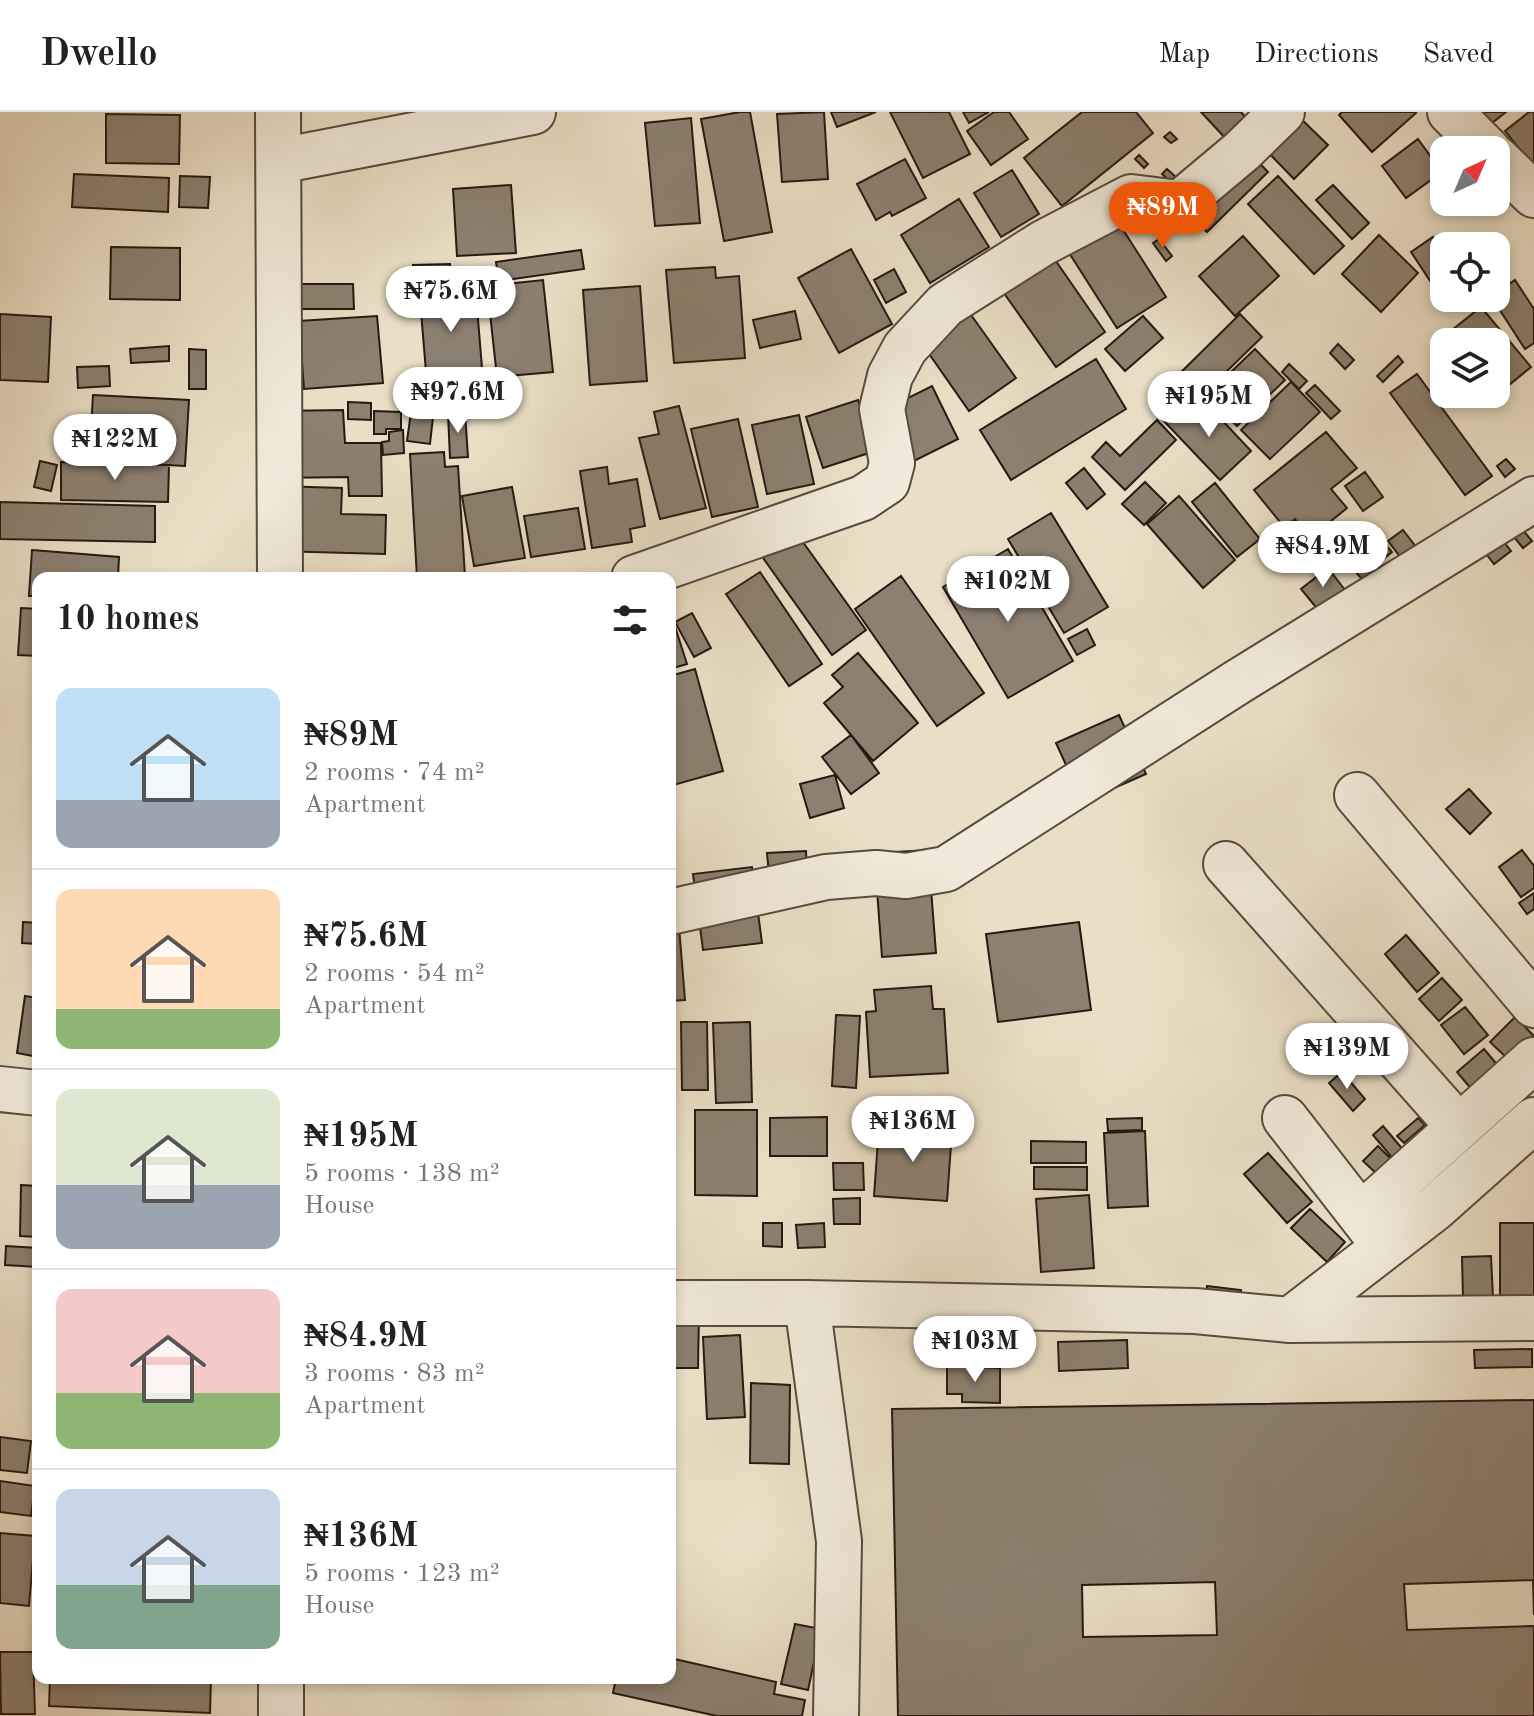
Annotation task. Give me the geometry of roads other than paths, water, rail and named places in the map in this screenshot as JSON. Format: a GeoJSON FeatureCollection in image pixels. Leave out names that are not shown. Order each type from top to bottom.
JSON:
{"type":"FeatureCollection","features":[{"type":"Feature","properties":{"kind":"street"},"geometry":{"type":"LineString","coordinates":[[278,112],[280,572]]}},
{"type":"Feature","properties":{"kind":"street"},"geometry":{"type":"LineString","coordinates":[[279,161],[533,112]]}},
{"type":"Feature","properties":{"kind":"street"},"geometry":{"type":"LineString","coordinates":[[651,572],[863,498],[887,482],[892,463],[882,409],[890,376],[905,348],[945,305],[1043,243],[1131,197],[1180,203],[1242,151],[1282,112]]}},
{"type":"Feature","properties":{"kind":"street"},"geometry":{"type":"LineString","coordinates":[[1450,112],[1474,136]]}},
{"type":"Feature","properties":{"kind":"street"},"geometry":{"type":"LineString","coordinates":[[1510,172],[1534,195]]}},
{"type":"Feature","properties":{"kind":"street"},"geometry":{"type":"LineString","coordinates":[[676,911],[826,877],[876,873],[906,876],[946,869],[1236,683],[1534,499]]}},
{"type":"Feature","properties":{"kind":"street"},"geometry":{"type":"LineString","coordinates":[[1357,795],[1534,1005]]}},
{"type":"Feature","properties":{"kind":"street"},"geometry":{"type":"LineString","coordinates":[[1226,864],[1459,1127]]}},
{"type":"Feature","properties":{"kind":"street"},"geometry":{"type":"LineString","coordinates":[[1290,1320],[1373,1231],[1459,1127],[1534,1060]]}},
{"type":"Feature","properties":{"kind":"street"},"geometry":{"type":"LineString","coordinates":[[0,1089],[32,1092]]}},
{"type":"Feature","properties":{"kind":"street"},"geometry":{"type":"LineString","coordinates":[[1285,1118],[1373,1231]]}},
{"type":"Feature","properties":{"kind":"street"},"geometry":{"type":"LineString","coordinates":[[1373,1231],[1434,1209],[1534,1120]]}},
{"type":"Feature","properties":{"kind":"street"},"geometry":{"type":"LineString","coordinates":[[676,1303],[1195,1311],[1290,1320],[1534,1318]]}},
{"type":"Feature","properties":{"kind":"street"},"geometry":{"type":"LineString","coordinates":[[807,1303],[839,1541],[836,1716]]}},
{"type":"Feature","properties":{"kind":"street"},"geometry":{"type":"LineString","coordinates":[[281,1684],[281,1716]]}}]}
